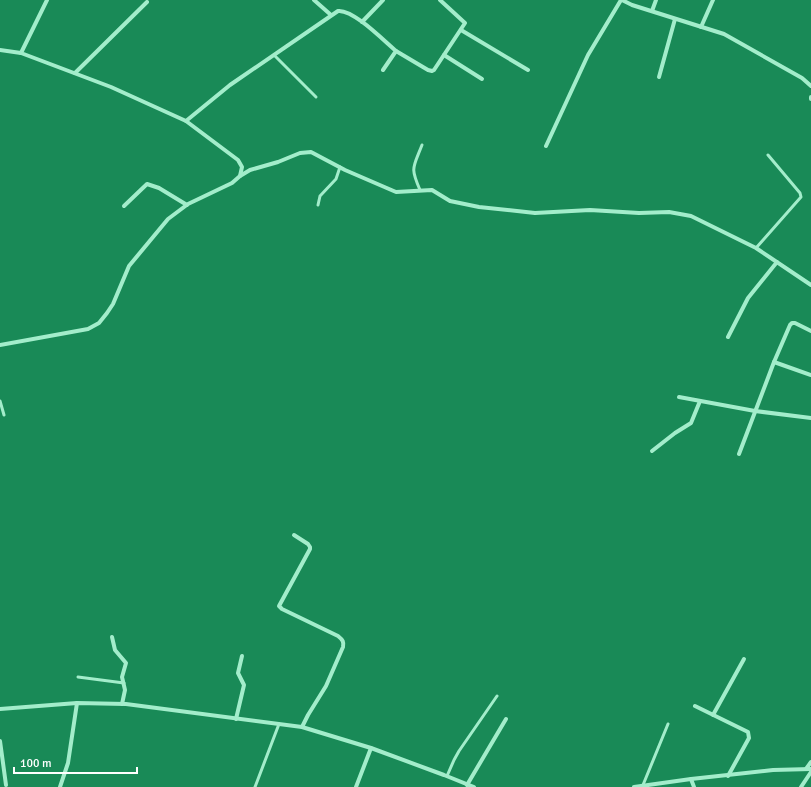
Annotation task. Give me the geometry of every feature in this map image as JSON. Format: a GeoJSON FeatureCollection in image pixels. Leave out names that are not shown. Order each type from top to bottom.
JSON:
{"type":"FeatureCollection","features":[{"type":"Feature","properties":{"kind":"street"},"geometry":{"type":"LineString","coordinates":[[21,53],[47,0]]}},
{"type":"Feature","properties":{"kind":"street"},"geometry":{"type":"LineString","coordinates":[[314,0],[330,15]]}},
{"type":"Feature","properties":{"kind":"street"},"geometry":{"type":"LineString","coordinates":[[362,22],[383,0]]}},
{"type":"Feature","properties":{"kind":"street"},"geometry":{"type":"LineString","coordinates":[[186,121],[230,85],[330,15],[338,11],[346,11],[362,22],[396,51],[430,71],[434,70],[464,26],[465,22],[440,0]]}},
{"type":"Feature","properties":{"kind":"street"},"geometry":{"type":"LineString","coordinates":[[546,146],[588,55],[621,0],[730,38],[802,78],[811,86]]}},
{"type":"Feature","properties":{"kind":"street"},"geometry":{"type":"LineString","coordinates":[[652,12],[656,0]]}},
{"type":"Feature","properties":{"kind":"street"},"geometry":{"type":"LineString","coordinates":[[702,27],[713,0]]}},
{"type":"Feature","properties":{"kind":"street"},"geometry":{"type":"LineString","coordinates":[[75,73],[147,2]]}},
{"type":"Feature","properties":{"kind":"street"},"geometry":{"type":"LineString","coordinates":[[659,77],[675,19]]}},
{"type":"Feature","properties":{"kind":"street"},"geometry":{"type":"LineString","coordinates":[[461,30],[528,70]]}},
{"type":"Feature","properties":{"kind":"street"},"geometry":{"type":"LineString","coordinates":[[0,50],[21,53],[75,73],[136,97],[186,121],[238,160],[242,167],[240,176]]}},
{"type":"Feature","properties":{"kind":"street"},"geometry":{"type":"LineString","coordinates":[[383,70],[396,51]]}},
{"type":"Feature","properties":{"kind":"street"},"geometry":{"type":"LineString","coordinates":[[444,55],[482,79]]}},
{"type":"Feature","properties":{"kind":"street"},"geometry":{"type":"LineString","coordinates":[[0,345],[88,329],[95,326],[113,304],[129,266],[168,219],[187,205],[232,183],[250,170],[306,152],[316,154],[340,167],[396,192],[432,190],[450,201],[470,206],[535,213],[590,210],[639,213],[669,212],[691,216],[756,248],[811,285]]}},
{"type":"Feature","properties":{"kind":"street"},"geometry":{"type":"LineString","coordinates":[[124,206],[147,184],[159,188],[187,205]]}},
{"type":"Feature","properties":{"kind":"street"},"geometry":{"type":"LineString","coordinates":[[728,337],[748,298],[777,262]]}},
{"type":"Feature","properties":{"kind":"street"},"geometry":{"type":"LineString","coordinates":[[739,454],[774,362],[791,324],[795,323],[811,331]]}},
{"type":"Feature","properties":{"kind":"street"},"geometry":{"type":"LineString","coordinates":[[774,362],[811,375]]}},
{"type":"Feature","properties":{"kind":"street"},"geometry":{"type":"LineString","coordinates":[[679,397],[755,411],[811,418]]}},
{"type":"Feature","properties":{"kind":"street"},"geometry":{"type":"LineString","coordinates":[[652,451],[675,433],[691,423],[700,401]]}},
{"type":"Feature","properties":{"kind":"street"},"geometry":{"type":"LineString","coordinates":[[294,535],[308,544],[310,549],[279,606],[282,609],[338,636],[344,643],[326,686],[302,727]]}},
{"type":"Feature","properties":{"kind":"street"},"geometry":{"type":"LineString","coordinates":[[112,637],[115,650],[125,662],[126,666],[122,676],[125,693],[122,704]]}},
{"type":"Feature","properties":{"kind":"street"},"geometry":{"type":"LineString","coordinates":[[236,719],[244,685],[238,673],[242,656]]}},
{"type":"Feature","properties":{"kind":"street"},"geometry":{"type":"LineString","coordinates":[[713,715],[744,659]]}},
{"type":"Feature","properties":{"kind":"street"},"geometry":{"type":"LineString","coordinates":[[60,787],[68,762],[77,703]]}},
{"type":"Feature","properties":{"kind":"street"},"geometry":{"type":"LineString","coordinates":[[0,710],[77,703],[122,704],[302,727],[371,748],[474,787]]}},
{"type":"Feature","properties":{"kind":"street"},"geometry":{"type":"LineString","coordinates":[[695,706],[747,731],[749,735],[749,738],[736,764],[728,776]]}},
{"type":"Feature","properties":{"kind":"street"},"geometry":{"type":"LineString","coordinates":[[467,785],[506,719]]}},
{"type":"Feature","properties":{"kind":"street"},"geometry":{"type":"LineString","coordinates":[[0,741],[6,785]]}},
{"type":"Feature","properties":{"kind":"street"},"geometry":{"type":"LineString","coordinates":[[356,787],[371,748]]}},
{"type":"Feature","properties":{"kind":"street"},"geometry":{"type":"LineString","coordinates":[[634,787],[773,770],[809,769],[811,762]]}},
{"type":"Feature","properties":{"kind":"street"},"geometry":{"type":"LineString","coordinates":[[801,787],[811,772]]}},
{"type":"Feature","properties":{"kind":"street"},"geometry":{"type":"LineString","coordinates":[[691,779],[694,787]]}},
{"type":"Feature","properties":{"kind":"lane"},"geometry":{"type":"LineString","coordinates":[[274,54],[316,97]]}},
{"type":"Feature","properties":{"kind":"lane"},"geometry":{"type":"LineString","coordinates":[[420,190],[413,175],[413,170],[422,145]]}},
{"type":"Feature","properties":{"kind":"lane"},"geometry":{"type":"LineString","coordinates":[[756,248],[801,197],[800,193],[768,155]]}},
{"type":"Feature","properties":{"kind":"lane"},"geometry":{"type":"LineString","coordinates":[[318,205],[320,196],[336,179],[340,167]]}},
{"type":"Feature","properties":{"kind":"lane"},"geometry":{"type":"LineString","coordinates":[[0,401],[4,415]]}},
{"type":"Feature","properties":{"kind":"lane"},"geometry":{"type":"LineString","coordinates":[[78,678],[124,683]]}},
{"type":"Feature","properties":{"kind":"lane"},"geometry":{"type":"LineString","coordinates":[[447,776],[459,751],[497,696]]}},
{"type":"Feature","properties":{"kind":"lane"},"geometry":{"type":"LineString","coordinates":[[255,787],[279,724]]}},
{"type":"Feature","properties":{"kind":"lane"},"geometry":{"type":"LineString","coordinates":[[643,785],[668,724]]}}]}
